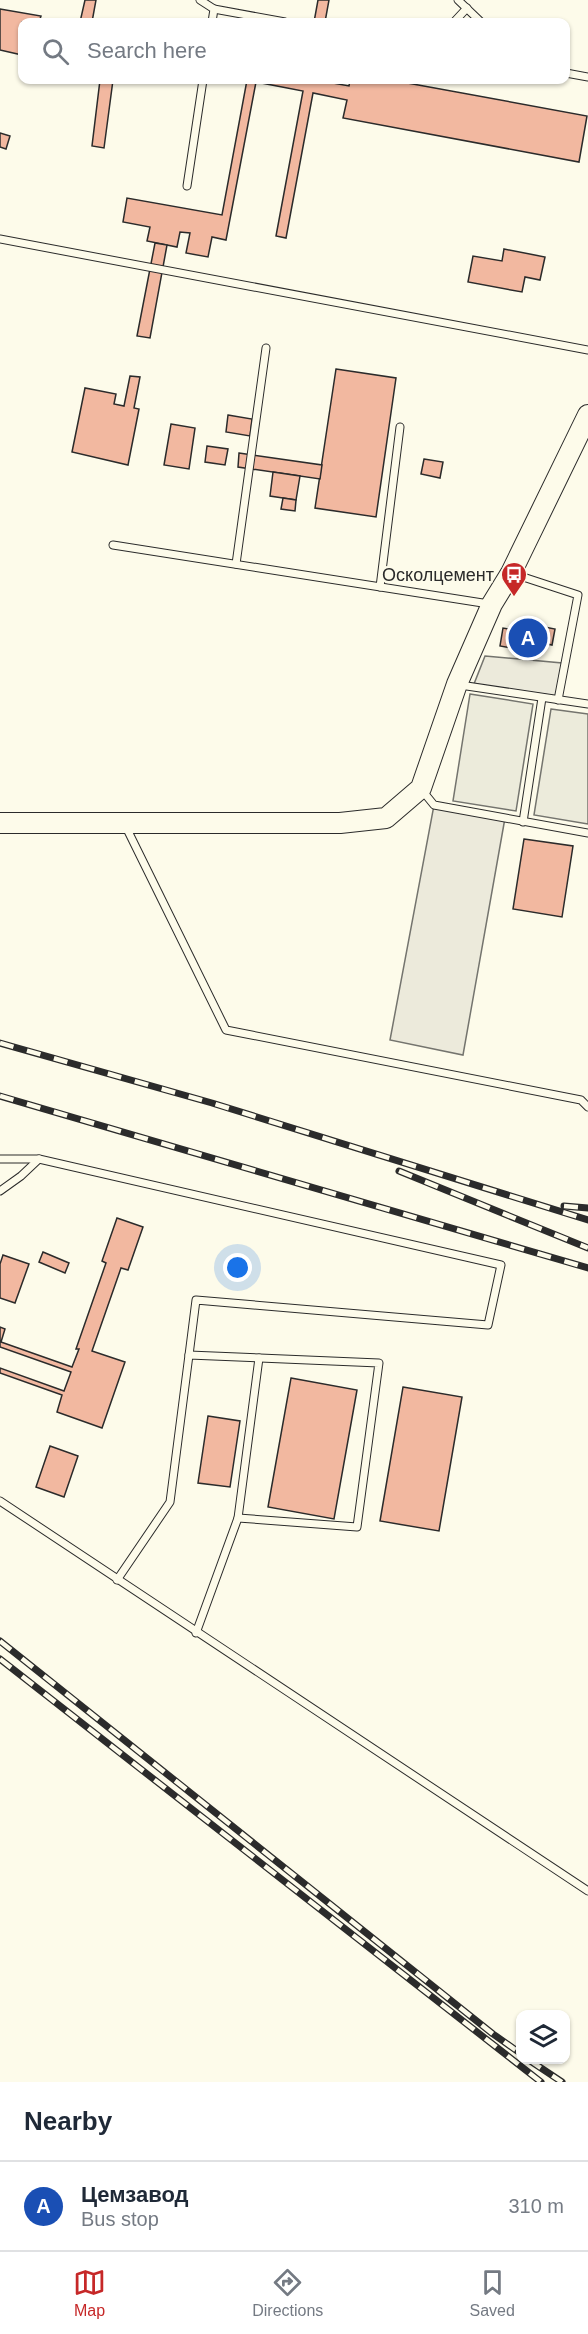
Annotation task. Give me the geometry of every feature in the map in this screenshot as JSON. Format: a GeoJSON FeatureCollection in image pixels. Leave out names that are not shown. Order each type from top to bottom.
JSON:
{"type":"FeatureCollection","features":[{"type":"Feature","properties":{"kind":"street"},"geometry":{"type":"LineString","coordinates":[[0,823],[340,823],[386,818],[421,788],[458,684],[492,604],[511,573],[588,416]]}},
{"type":"Feature","properties":{"kind":"lane"},"geometry":{"type":"LineString","coordinates":[[200,0],[214,9],[263,18]]}},
{"type":"Feature","properties":{"kind":"lane"},"geometry":{"type":"LineString","coordinates":[[458,0],[477,18]]}},
{"type":"Feature","properties":{"kind":"lane"},"geometry":{"type":"LineString","coordinates":[[457,18],[466,8]]}},
{"type":"Feature","properties":{"kind":"lane"},"geometry":{"type":"LineString","coordinates":[[213,18],[214,9]]}},
{"type":"Feature","properties":{"kind":"lane"},"geometry":{"type":"LineString","coordinates":[[570,74],[588,77]]}},
{"type":"Feature","properties":{"kind":"lane"},"geometry":{"type":"LineString","coordinates":[[187,186],[202,84]]}},
{"type":"Feature","properties":{"kind":"lane"},"geometry":{"type":"LineString","coordinates":[[0,239],[588,350]]}},
{"type":"Feature","properties":{"kind":"lane"},"geometry":{"type":"LineString","coordinates":[[236,564],[266,348]]}},
{"type":"Feature","properties":{"kind":"lane"},"geometry":{"type":"LineString","coordinates":[[380,587],[400,427]]}},
{"type":"Feature","properties":{"kind":"lane"},"geometry":{"type":"LineString","coordinates":[[113,545],[492,604]]}},
{"type":"Feature","properties":{"kind":"lane"},"geometry":{"type":"LineString","coordinates":[[511,573],[578,595],[558,700]]}},
{"type":"Feature","properties":{"kind":"lane"},"geometry":{"type":"LineString","coordinates":[[458,684],[588,704]]}},
{"type":"Feature","properties":{"kind":"lane"},"geometry":{"type":"LineString","coordinates":[[523,822],[542,698]]}},
{"type":"Feature","properties":{"kind":"lane"},"geometry":{"type":"LineString","coordinates":[[421,788],[434,805],[588,833]]}},
{"type":"Feature","properties":{"kind":"lane"},"geometry":{"type":"LineString","coordinates":[[123,822],[226,1030],[585,1101],[588,1107]]}},
{"type":"Feature","properties":{"kind":"lane"},"geometry":{"type":"LineString","coordinates":[[0,1159],[39,1159],[501,1265],[488,1325],[196,1300],[171,1502],[117,1580]]}},
{"type":"Feature","properties":{"kind":"lane"},"geometry":{"type":"LineString","coordinates":[[0,1191],[39,1159]]}},
{"type":"Feature","properties":{"kind":"lane"},"geometry":{"type":"LineString","coordinates":[[189,1355],[379,1363],[357,1527],[237,1518]]}},
{"type":"Feature","properties":{"kind":"lane"},"geometry":{"type":"LineString","coordinates":[[196,1633],[237,1518],[259,1358]]}},
{"type":"Feature","properties":{"kind":"lane"},"geometry":{"type":"LineString","coordinates":[[0,1501],[588,1891]]}},
{"type":"Feature","properties":{"kind":"shaded area"},"geometry":{"type":"Polygon","coordinates":[[[485,656],[562,663],[556,696],[474,684],[485,656]]]}},
{"type":"Feature","properties":{"kind":"shaded area"},"geometry":{"type":"Polygon","coordinates":[[[470,694],[533,704],[516,811],[453,801],[470,694]]]}},
{"type":"Feature","properties":{"kind":"shaded area"},"geometry":{"type":"Polygon","coordinates":[[[551,709],[588,714],[588,824],[534,815],[551,709]]]}},
{"type":"Feature","properties":{"kind":"shaded area"},"geometry":{"type":"Polygon","coordinates":[[[434,805],[505,818],[463,1055],[390,1040],[434,805]]]}},
{"type":"Feature","properties":{"kind":"building"},"geometry":{"type":"Polygon","coordinates":[[[85,0],[96,0],[93,18],[81,18],[85,0]]]}},
{"type":"Feature","properties":{"kind":"building"},"geometry":{"type":"Polygon","coordinates":[[[318,0],[329,0],[326,18],[315,18],[318,0]]]}},
{"type":"Feature","properties":{"kind":"building"},"geometry":{"type":"Polygon","coordinates":[[[0,9],[41,16],[40,18],[18,18],[18,54],[0,50],[0,9]]]}},
{"type":"Feature","properties":{"kind":"building"},"geometry":{"type":"Polygon","coordinates":[[[100,84],[112,84],[104,148],[92,146],[100,84]]]}},
{"type":"Feature","properties":{"kind":"building"},"geometry":{"type":"Polygon","coordinates":[[[246,84],[256,84],[226,240],[212,237],[208,257],[186,253],[190,233],[180,232],[177,247],[147,241],[150,227],[123,222],[127,198],[222,215],[246,84]]]}},
{"type":"Feature","properties":{"kind":"building"},"geometry":{"type":"Polygon","coordinates":[[[266,84],[349,86],[349,84],[413,84],[587,116],[579,162],[343,118],[347,100],[313,93],[286,238],[276,236],[303,91],[266,84]]]}},
{"type":"Feature","properties":{"kind":"building"},"geometry":{"type":"Polygon","coordinates":[[[0,133],[10,136],[6,149],[0,147],[0,133]]]}},
{"type":"Feature","properties":{"kind":"building"},"geometry":{"type":"Polygon","coordinates":[[[155,243],[167,245],[150,338],[137,336],[155,243]]]}},
{"type":"Feature","properties":{"kind":"building"},"geometry":{"type":"Polygon","coordinates":[[[504,249],[545,257],[540,280],[525,277],[522,292],[468,282],[473,256],[502,261],[504,249]]]}},
{"type":"Feature","properties":{"kind":"building"},"geometry":{"type":"Polygon","coordinates":[[[336,369],[396,378],[376,517],[315,508],[336,369]]]}},
{"type":"Feature","properties":{"kind":"building"},"geometry":{"type":"Polygon","coordinates":[[[130,376],[140,377],[134,408],[139,409],[128,465],[72,452],[85,388],[116,394],[114,404],[124,406],[130,376]]]}},
{"type":"Feature","properties":{"kind":"building"},"geometry":{"type":"Polygon","coordinates":[[[228,415],[252,419],[250,436],[226,432],[228,415]]]}},
{"type":"Feature","properties":{"kind":"building"},"geometry":{"type":"Polygon","coordinates":[[[171,424],[195,428],[189,469],[164,465],[171,424]]]}},
{"type":"Feature","properties":{"kind":"building"},"geometry":{"type":"Polygon","coordinates":[[[207,446],[228,449],[225,465],[205,462],[207,446]]]}},
{"type":"Feature","properties":{"kind":"building"},"geometry":{"type":"Polygon","coordinates":[[[239,453],[322,465],[320,479],[238,467],[239,453]]]}},
{"type":"Feature","properties":{"kind":"building"},"geometry":{"type":"Polygon","coordinates":[[[424,459],[443,462],[440,478],[421,474],[424,459]]]}},
{"type":"Feature","properties":{"kind":"building"},"geometry":{"type":"Polygon","coordinates":[[[273,472],[300,476],[296,500],[270,496],[273,472]]]}},
{"type":"Feature","properties":{"kind":"building"},"geometry":{"type":"Polygon","coordinates":[[[283,498],[296,500],[295,511],[281,509],[283,498]]]}},
{"type":"Feature","properties":{"kind":"building"},"geometry":{"type":"Polygon","coordinates":[[[534,625],[555,629],[552,645],[543,643],[541,653],[500,646],[503,628],[532,633],[534,625]]]}},
{"type":"Feature","properties":{"kind":"building"},"geometry":{"type":"Polygon","coordinates":[[[524,839],[573,846],[562,917],[513,909],[524,839]]]}},
{"type":"Feature","properties":{"kind":"building"},"geometry":{"type":"Polygon","coordinates":[[[117,1218],[143,1227],[128,1270],[121,1268],[92,1351],[125,1362],[102,1428],[57,1412],[62,1395],[0,1373],[0,1368],[64,1391],[71,1372],[0,1347],[0,1327],[5,1329],[1,1342],[72,1367],[106,1263],[102,1261],[117,1218]]]}},
{"type":"Feature","properties":{"kind":"building"},"geometry":{"type":"Polygon","coordinates":[[[43,1252],[69,1263],[65,1273],[39,1262],[43,1252]]]}},
{"type":"Feature","properties":{"kind":"building"},"geometry":{"type":"Polygon","coordinates":[[[3,1255],[29,1264],[15,1303],[0,1298],[0,1264],[3,1255]]]}},
{"type":"Feature","properties":{"kind":"building"},"geometry":{"type":"Polygon","coordinates":[[[291,1378],[357,1390],[334,1519],[268,1507],[291,1378]]]}},
{"type":"Feature","properties":{"kind":"building"},"geometry":{"type":"Polygon","coordinates":[[[403,1387],[462,1397],[439,1531],[380,1521],[403,1387]]]}},
{"type":"Feature","properties":{"kind":"building"},"geometry":{"type":"Polygon","coordinates":[[[208,1416],[240,1421],[230,1487],[198,1483],[208,1416]]]}},
{"type":"Feature","properties":{"kind":"building"},"geometry":{"type":"Polygon","coordinates":[[[50,1446],[78,1456],[64,1497],[36,1487],[50,1446]]]}},
{"type":"Feature","properties":{"kind":"railway"},"geometry":{"type":"LineString","coordinates":[[0,1043],[212,1103],[588,1220]]}},
{"type":"Feature","properties":{"kind":"railway"},"geometry":{"type":"LineString","coordinates":[[0,1096],[588,1268]]}},
{"type":"Feature","properties":{"kind":"railway"},"geometry":{"type":"LineString","coordinates":[[399,1171],[588,1248]]}},
{"type":"Feature","properties":{"kind":"railway"},"geometry":{"type":"LineString","coordinates":[[564,1206],[588,1208]]}},
{"type":"Feature","properties":{"kind":"railway"},"geometry":{"type":"LineString","coordinates":[[0,1641],[516,2050]]}},
{"type":"Feature","properties":{"kind":"railway"},"geometry":{"type":"LineString","coordinates":[[0,1659],[541,2082]]}},
{"type":"Feature","properties":{"kind":"railway"},"geometry":{"type":"LineString","coordinates":[[535,2064],[562,2082]]}},
{"type":"Feature","properties":{"kind":"place","name":"Осколцемент"},"geometry":{"type":"Point","coordinates":[514,598]}},
{"type":"Feature","properties":{"kind":"place","name":"Цемзавод"},"geometry":{"type":"Point","coordinates":[528,638]}}]}
